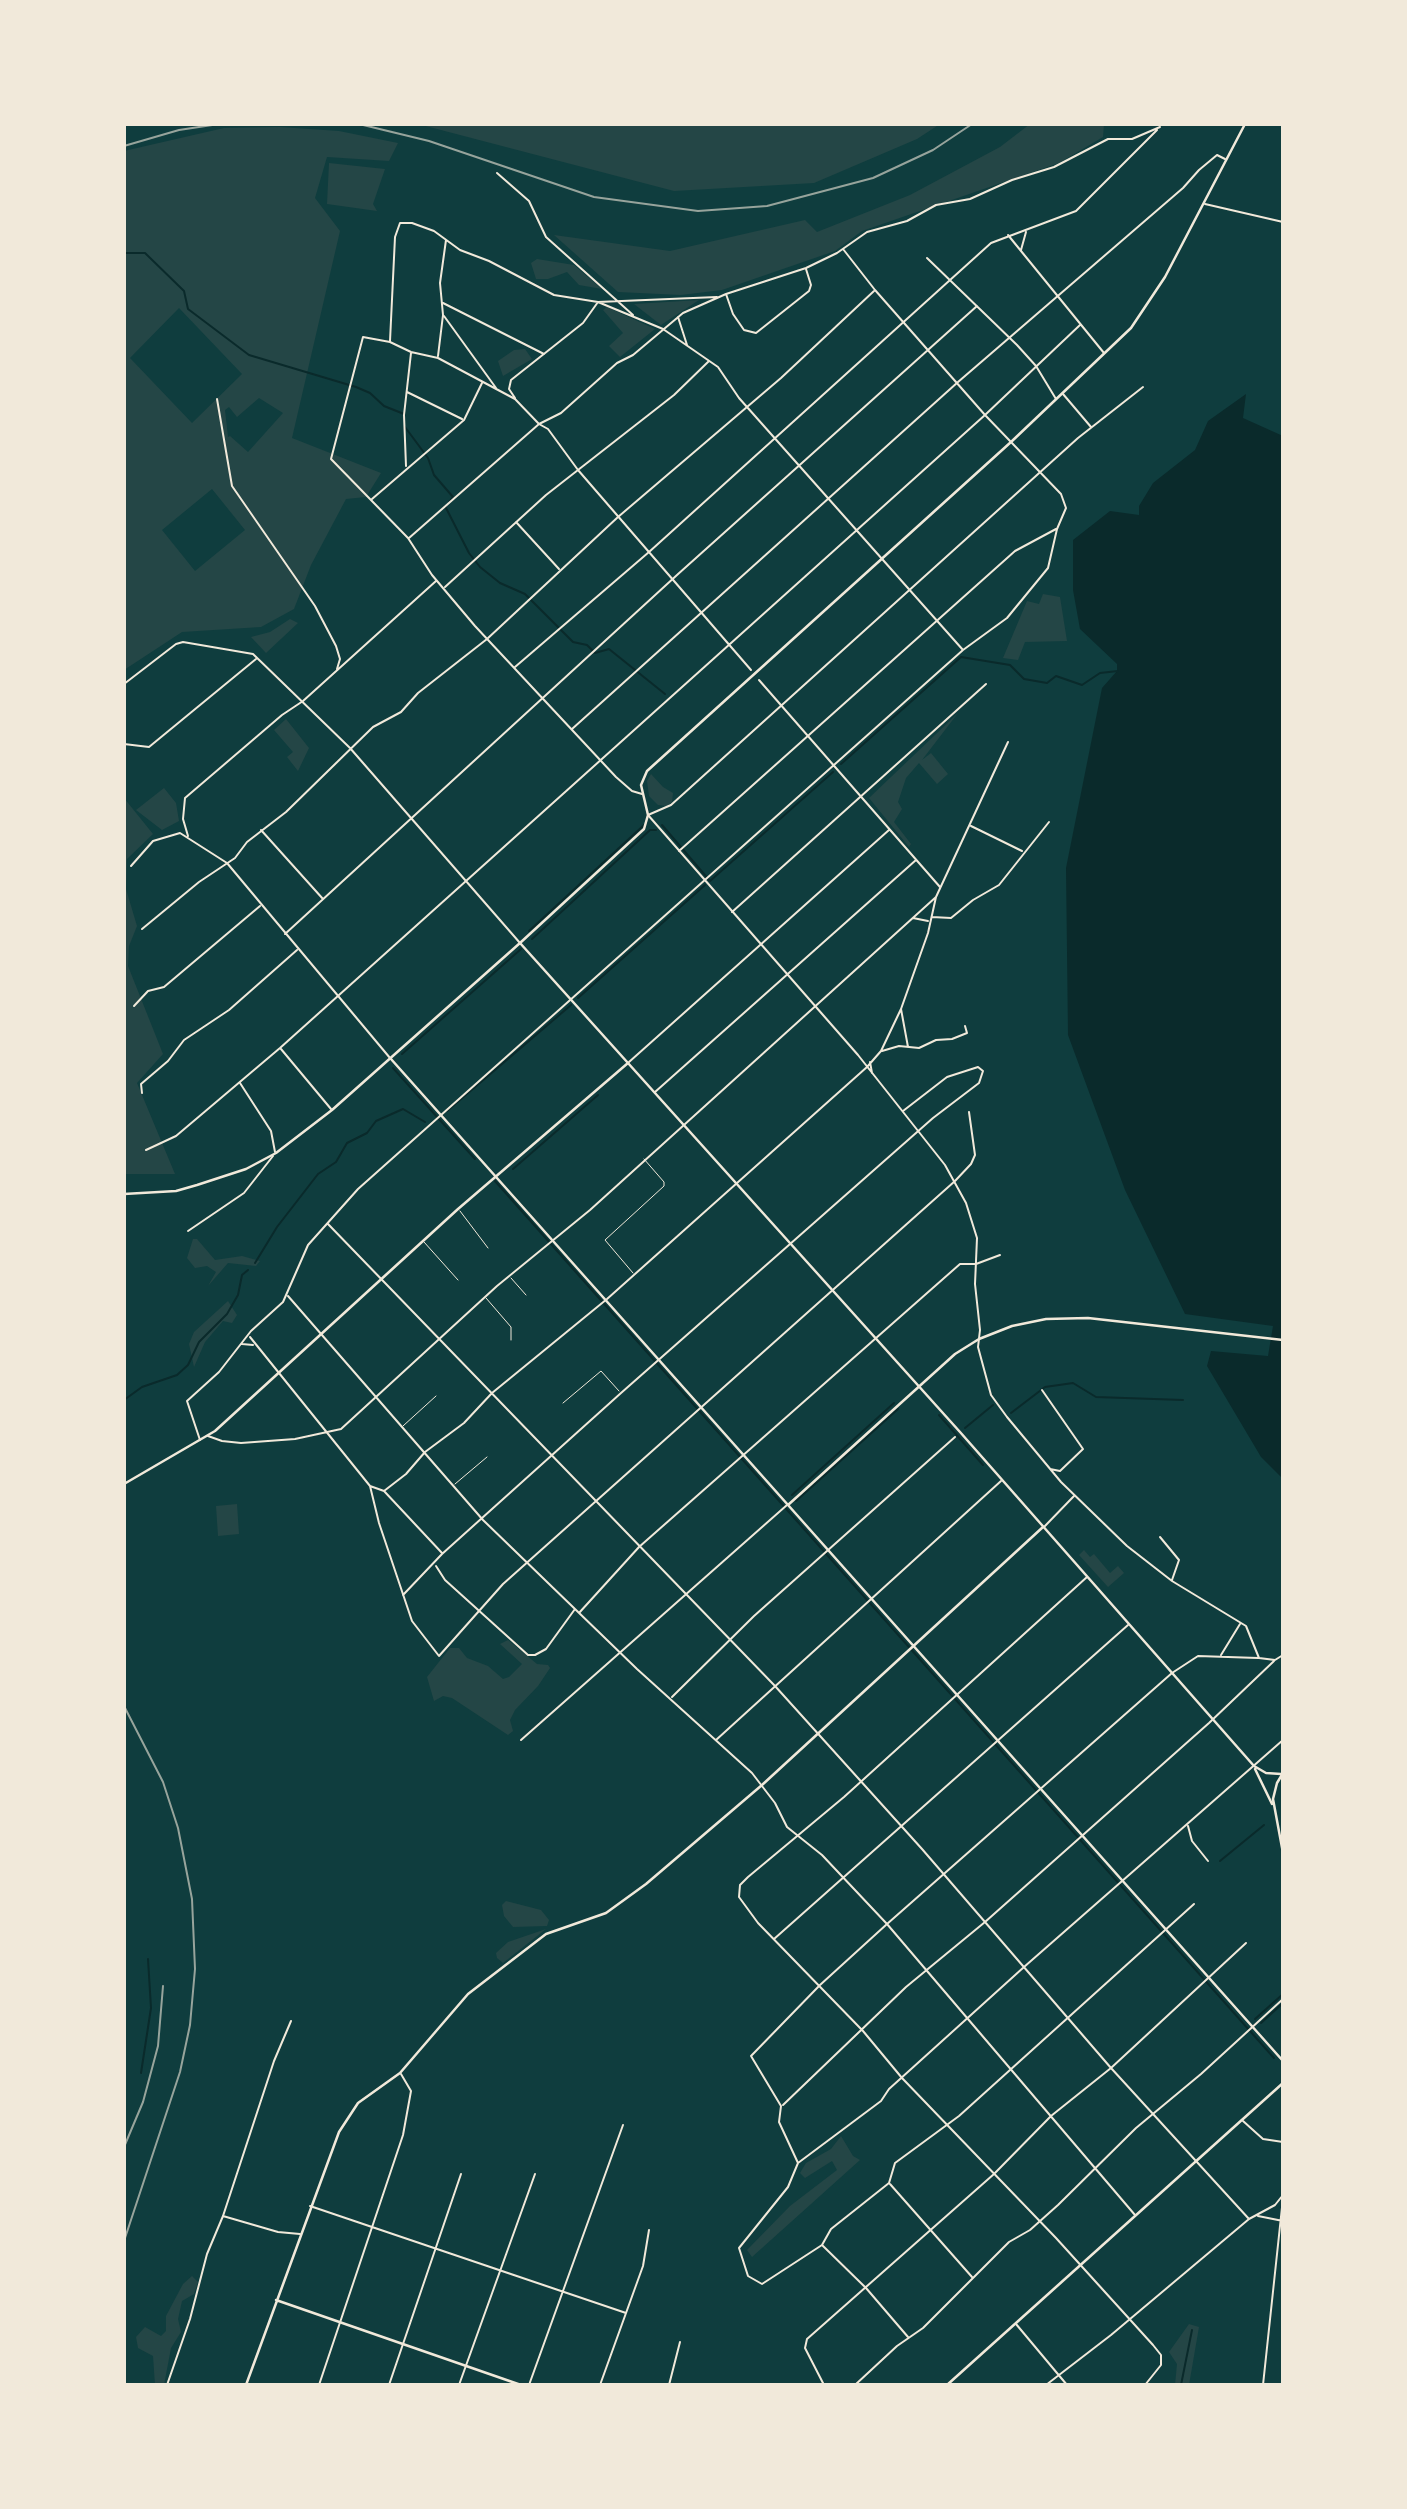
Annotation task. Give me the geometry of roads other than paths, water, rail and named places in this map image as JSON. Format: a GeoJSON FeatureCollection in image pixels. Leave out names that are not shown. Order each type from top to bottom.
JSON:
{"type":"FeatureCollection","features":[{"type":"Feature","properties":{"kind":"street"},"geometry":{"type":"LineString","coordinates":[[1245,124],[1152,300],[1131,328],[884,559],[646,771],[641,782],[648,815],[867,1067],[955,1181],[966,1203],[977,1238],[979,1339],[991,1395],[1061,1482],[1127,1546],[1172,1581],[1241,1623],[1255,1642],[1259,1658]]}},
{"type":"Feature","properties":{"kind":"street"},"geometry":{"type":"LineString","coordinates":[[515,667],[649,552],[991,243],[1083,206],[1162,125]]}},
{"type":"Feature","properties":{"kind":"street"},"geometry":{"type":"LineString","coordinates":[[390,342],[395,237],[400,223],[420,225],[460,250],[489,261],[554,295],[598,302],[708,299],[806,268],[843,249],[867,232],[907,221],[936,205],[964,201],[1054,167],[1108,139],[1132,139],[1162,125]]}},
{"type":"Feature","properties":{"kind":"street"},"geometry":{"type":"LineString","coordinates":[[571,729],[958,382],[1217,155],[1226,160]]}},
{"type":"Feature","properties":{"kind":"street"},"geometry":{"type":"LineString","coordinates":[[497,173],[529,201],[546,237],[634,315]]}},
{"type":"Feature","properties":{"kind":"street"},"geometry":{"type":"LineString","coordinates":[[1205,204],[1283,222]]}},
{"type":"Feature","properties":{"kind":"street"},"geometry":{"type":"LineString","coordinates":[[1021,251],[1026,231]]}},
{"type":"Feature","properties":{"kind":"street"},"geometry":{"type":"LineString","coordinates":[[1008,235],[1105,354]]}},
{"type":"Feature","properties":{"kind":"street"},"geometry":{"type":"LineString","coordinates":[[438,358],[443,315],[440,284],[446,239]]}},
{"type":"Feature","properties":{"kind":"street"},"geometry":{"type":"LineString","coordinates":[[200,1440],[187,1401],[219,1372],[250,1336],[251,1331],[288,1295],[308,1245],[326,1223],[440,1114],[573,1000],[963,650],[1007,618],[1038,583],[1051,562],[1057,529],[1066,508],[1061,494],[985,415],[930,349],[875,290],[843,249]]}},
{"type":"Feature","properties":{"kind":"street"},"geometry":{"type":"LineString","coordinates":[[927,258],[1036,366],[1057,400]]}},
{"type":"Feature","properties":{"kind":"street"},"geometry":{"type":"LineString","coordinates":[[726,294],[733,314],[744,330],[756,333],[809,291],[811,285],[806,268]]}},
{"type":"Feature","properties":{"kind":"street"},"geometry":{"type":"LineString","coordinates":[[142,929],[227,863],[261,830],[286,812],[373,727],[401,712],[418,693],[486,639],[618,517],[875,290]]}},
{"type":"Feature","properties":{"kind":"street"},"geometry":{"type":"LineString","coordinates":[[408,538],[538,424],[561,413],[617,363],[633,355],[678,316],[726,294]]}},
{"type":"Feature","properties":{"kind":"street"},"geometry":{"type":"LineString","coordinates":[[598,302],[663,329],[710,361],[963,650]]}},
{"type":"Feature","properties":{"kind":"street"},"geometry":{"type":"LineString","coordinates":[[598,302],[583,323],[510,380],[509,389],[538,424],[548,429],[578,470],[751,670]]}},
{"type":"Feature","properties":{"kind":"street"},"geometry":{"type":"LineString","coordinates":[[443,303],[545,355]]}},
{"type":"Feature","properties":{"kind":"street"},"geometry":{"type":"LineString","coordinates":[[285,934],[977,306]]}},
{"type":"Feature","properties":{"kind":"street"},"geometry":{"type":"LineString","coordinates":[[443,315],[496,388]]}},
{"type":"Feature","properties":{"kind":"street"},"geometry":{"type":"LineString","coordinates":[[678,316],[677,323],[687,345]]}},
{"type":"Feature","properties":{"kind":"street"},"geometry":{"type":"LineString","coordinates":[[146,1150],[176,1136],[280,1048],[985,415],[1080,324]]}},
{"type":"Feature","properties":{"kind":"street"},"geometry":{"type":"LineString","coordinates":[[515,399],[438,358],[411,352],[390,342],[363,337],[331,459],[408,538],[437,580],[486,639],[632,791],[642,794]]}},
{"type":"Feature","properties":{"kind":"street"},"geometry":{"type":"LineString","coordinates":[[406,467],[406,392],[411,352]]}},
{"type":"Feature","properties":{"kind":"street"},"geometry":{"type":"LineString","coordinates":[[444,588],[516,522],[674,395],[710,361]]}},
{"type":"Feature","properties":{"kind":"street"},"geometry":{"type":"LineString","coordinates":[[372,499],[406,467],[464,420],[482,382]]}},
{"type":"Feature","properties":{"kind":"street"},"geometry":{"type":"LineString","coordinates":[[124,1194],[176,1191],[246,1169],[276,1153],[331,1110],[642,832],[648,815],[671,806],[1040,473],[1143,387]]}},
{"type":"Feature","properties":{"kind":"street"},"geometry":{"type":"LineString","coordinates":[[406,392],[464,420]]}},
{"type":"Feature","properties":{"kind":"street"},"geometry":{"type":"LineString","coordinates":[[1063,394],[1092,428]]}},
{"type":"Feature","properties":{"kind":"street"},"geometry":{"type":"LineString","coordinates":[[217,398],[232,486],[315,606],[336,646],[340,659],[337,670]]}},
{"type":"Feature","properties":{"kind":"street"},"geometry":{"type":"LineString","coordinates":[[516,522],[560,570]]}},
{"type":"Feature","properties":{"kind":"street"},"geometry":{"type":"LineString","coordinates":[[679,851],[1014,551],[1057,529]]}},
{"type":"Feature","properties":{"kind":"street"},"geometry":{"type":"LineString","coordinates":[[188,836],[182,809],[185,798],[282,715],[303,701],[437,580]]}},
{"type":"Feature","properties":{"kind":"street"},"geometry":{"type":"LineString","coordinates":[[124,684],[176,644],[183,642],[253,654],[303,701],[350,748],[520,943],[737,1182],[1213,1719],[1254,1766],[1274,1808]]}},
{"type":"Feature","properties":{"kind":"street"},"geometry":{"type":"LineString","coordinates":[[124,744],[140,748],[158,741],[257,658]]}},
{"type":"Feature","properties":{"kind":"street"},"geometry":{"type":"LineString","coordinates":[[759,680],[940,888]]}},
{"type":"Feature","properties":{"kind":"street"},"geometry":{"type":"LineString","coordinates":[[732,912],[859,795],[986,684]]}},
{"type":"Feature","properties":{"kind":"street"},"geometry":{"type":"LineString","coordinates":[[881,1051],[901,1009],[936,897],[1008,742]]}},
{"type":"Feature","properties":{"kind":"street"},"geometry":{"type":"LineString","coordinates":[[969,825],[991,833],[1023,851],[1030,850],[1049,822]]}},
{"type":"Feature","properties":{"kind":"street"},"geometry":{"type":"LineString","coordinates":[[261,830],[324,900]]}},
{"type":"Feature","properties":{"kind":"street"},"geometry":{"type":"LineString","coordinates":[[124,1484],[207,1436],[423,1240],[628,1063],[889,830]]}},
{"type":"Feature","properties":{"kind":"street"},"geometry":{"type":"LineString","coordinates":[[131,866],[162,836],[180,833],[227,863],[391,1059],[1283,2061]]}},
{"type":"Feature","properties":{"kind":"street"},"geometry":{"type":"LineString","coordinates":[[931,917],[951,918],[973,900],[993,889],[1023,851]]}},
{"type":"Feature","properties":{"kind":"street"},"geometry":{"type":"LineString","coordinates":[[655,1092],[916,860]]}},
{"type":"Feature","properties":{"kind":"street"},"geometry":{"type":"LineString","coordinates":[[207,1436],[241,1443],[329,1434],[341,1429],[936,897]]}},
{"type":"Feature","properties":{"kind":"street"},"geometry":{"type":"LineString","coordinates":[[134,1006],[148,991],[164,988],[261,905]]}},
{"type":"Feature","properties":{"kind":"street"},"geometry":{"type":"LineString","coordinates":[[912,918],[930,922]]}},
{"type":"Feature","properties":{"kind":"street"},"geometry":{"type":"LineString","coordinates":[[142,1093],[141,1084],[168,1061],[184,1040],[229,1010],[298,949]]}},
{"type":"Feature","properties":{"kind":"street"},"geometry":{"type":"LineString","coordinates":[[901,1009],[908,1047]]}},
{"type":"Feature","properties":{"kind":"street"},"geometry":{"type":"LineString","coordinates":[[384,1491],[406,1474],[425,1452],[456,1430],[492,1393],[607,1299],[867,1067],[869,1060],[881,1051],[899,1046],[919,1048],[936,1040],[956,1038],[967,1033],[965,1026]]}},
{"type":"Feature","properties":{"kind":"street"},"geometry":{"type":"LineString","coordinates":[[280,1048],[331,1110]]}},
{"type":"Feature","properties":{"kind":"street"},"geometry":{"type":"LineString","coordinates":[[869,1060],[872,1074]]}},
{"type":"Feature","properties":{"kind":"street"},"geometry":{"type":"LineString","coordinates":[[403,1596],[416,1579],[435,1565],[442,1554],[483,1520],[551,1455],[950,1103],[979,1083],[983,1071],[978,1067],[947,1077],[902,1111]]}},
{"type":"Feature","properties":{"kind":"street"},"geometry":{"type":"LineString","coordinates":[[239,1082],[271,1130],[276,1153]]}},
{"type":"Feature","properties":{"kind":"street"},"geometry":{"type":"LineString","coordinates":[[250,1336],[254,1345],[370,1486],[412,1621],[439,1656],[503,1584],[583,1514],[594,1500],[955,1181],[971,1164],[975,1155],[968,1112]]}},
{"type":"Feature","properties":{"kind":"street"},"geometry":{"type":"LineString","coordinates":[[188,1231],[244,1193],[276,1153]]}},
{"type":"Feature","properties":{"kind":"street"},"geometry":{"type":"LineString","coordinates":[[326,1223],[775,1686],[943,1873],[1111,2068],[1249,2219]]}},
{"type":"Feature","properties":{"kind":"street"},"geometry":{"type":"LineString","coordinates":[[322,1228],[333,1230]]}},
{"type":"Feature","properties":{"kind":"street"},"geometry":{"type":"LineString","coordinates":[[579,1613],[639,1547],[960,1264],[976,1264],[1000,1255]]}},
{"type":"Feature","properties":{"kind":"street"},"geometry":{"type":"LineString","coordinates":[[288,1295],[455,1484],[483,1520],[621,1654],[762,1785],[788,1827],[822,1855],[887,1924],[1136,2216]]}},
{"type":"Feature","properties":{"kind":"street"},"geometry":{"type":"LineString","coordinates":[[521,1740],[919,1387],[979,1339],[1012,1326],[1061,1318],[1283,1340]]}},
{"type":"Feature","properties":{"kind":"street"},"geometry":{"type":"LineString","coordinates":[[242,1345],[254,1345]]}},
{"type":"Feature","properties":{"kind":"street"},"geometry":{"type":"LineString","coordinates":[[1042,1390],[1083,1449],[1060,1471]]}},
{"type":"Feature","properties":{"kind":"street"},"geometry":{"type":"LineString","coordinates":[[671,1698],[754,1616],[955,1437]]}},
{"type":"Feature","properties":{"kind":"street"},"geometry":{"type":"LineString","coordinates":[[1049,1468],[1060,1471]]}},
{"type":"Feature","properties":{"kind":"street"},"geometry":{"type":"LineString","coordinates":[[1060,1471],[1061,1482]]}},
{"type":"Feature","properties":{"kind":"street"},"geometry":{"type":"LineString","coordinates":[[716,1740],[1002,1480]]}},
{"type":"Feature","properties":{"kind":"street"},"geometry":{"type":"LineString","coordinates":[[370,1486],[384,1491],[442,1554]]}},
{"type":"Feature","properties":{"kind":"street"},"geometry":{"type":"LineString","coordinates":[[246,2385],[310,2206],[349,2113],[364,2097],[400,2073],[468,1994],[551,1931],[600,1915],[625,1901],[762,1785],[1075,1495]]}},
{"type":"Feature","properties":{"kind":"street"},"geometry":{"type":"LineString","coordinates":[[1160,1537],[1179,1560],[1172,1581]]}},
{"type":"Feature","properties":{"kind":"street"},"geometry":{"type":"LineString","coordinates":[[435,1565],[445,1580],[528,1654],[535,1656],[546,1649],[575,1609]]}},
{"type":"Feature","properties":{"kind":"street"},"geometry":{"type":"LineString","coordinates":[[1087,1577],[862,1781],[740,1885],[741,1902],[774,1940],[863,2031],[902,2078],[1080,2265],[1162,2358],[1159,2371],[1145,2385]]}},
{"type":"Feature","properties":{"kind":"street"},"geometry":{"type":"LineString","coordinates":[[1220,1656],[1241,1623]]}},
{"type":"Feature","properties":{"kind":"street"},"geometry":{"type":"LineString","coordinates":[[774,1940],[1129,1625]]}},
{"type":"Feature","properties":{"kind":"street"},"geometry":{"type":"LineString","coordinates":[[781,2106],[863,2031],[906,1987],[928,1971],[1083,1836],[1283,1655]]}},
{"type":"Feature","properties":{"kind":"street"},"geometry":{"type":"LineString","coordinates":[[798,2164],[779,2122],[781,2106],[751,2056],[820,1985],[943,1873],[1172,1673],[1198,1656],[1275,1660]]}},
{"type":"Feature","properties":{"kind":"street"},"geometry":{"type":"LineString","coordinates":[[1194,1904],[959,2116],[895,2163],[889,2183],[831,2229],[822,2245],[762,2284],[753,2281],[744,2270],[739,2248],[789,2187],[798,2164],[881,2101],[889,2089],[969,2020],[1024,1967],[1283,1740]]}},
{"type":"Feature","properties":{"kind":"street"},"geometry":{"type":"LineString","coordinates":[[1254,1766],[1266,1773],[1282,1774],[1274,1790],[1274,1808],[1283,1853]]}},
{"type":"Feature","properties":{"kind":"street"},"geometry":{"type":"LineString","coordinates":[[1188,1826],[1192,1841],[1208,1861]]}},
{"type":"Feature","properties":{"kind":"street"},"geometry":{"type":"LineString","coordinates":[[824,2385],[805,2348],[807,2339],[994,2174],[1051,2116],[1111,2068],[1246,1943]]}},
{"type":"Feature","properties":{"kind":"street"},"geometry":{"type":"LineString","coordinates":[[855,2385],[923,2328],[1009,2242],[1038,2221],[1153,2113],[1283,1999]]}},
{"type":"Feature","properties":{"kind":"street"},"geometry":{"type":"LineString","coordinates":[[167,2385],[190,2319],[207,2254],[223,2216],[271,2070],[292,2021]]}},
{"type":"Feature","properties":{"kind":"street"},"geometry":{"type":"LineString","coordinates":[[319,2385],[342,2322],[408,2114],[411,2091],[400,2073]]}},
{"type":"Feature","properties":{"kind":"street"},"geometry":{"type":"LineString","coordinates":[[949,2384],[1196,2161],[1280,2090],[1283,2084]]}},
{"type":"Feature","properties":{"kind":"street"},"geometry":{"type":"LineString","coordinates":[[1243,2121],[1263,2138],[1283,2142]]}},
{"type":"Feature","properties":{"kind":"street"},"geometry":{"type":"LineString","coordinates":[[529,2385],[623,2125]]}},
{"type":"Feature","properties":{"kind":"street"},"geometry":{"type":"LineString","coordinates":[[389,2385],[461,2174]]}},
{"type":"Feature","properties":{"kind":"street"},"geometry":{"type":"LineString","coordinates":[[459,2385],[535,2175]]}},
{"type":"Feature","properties":{"kind":"street"},"geometry":{"type":"LineString","coordinates":[[889,2183],[929,2231],[973,2277]]}},
{"type":"Feature","properties":{"kind":"street"},"geometry":{"type":"LineString","coordinates":[[1046,2385],[1111,2335],[1249,2219],[1275,2205],[1283,2196]]}},
{"type":"Feature","properties":{"kind":"street"},"geometry":{"type":"LineString","coordinates":[[1263,2385],[1283,2196]]}},
{"type":"Feature","properties":{"kind":"street"},"geometry":{"type":"LineString","coordinates":[[310,2206],[626,2313]]}},
{"type":"Feature","properties":{"kind":"street"},"geometry":{"type":"LineString","coordinates":[[1257,2215],[1282,2221]]}},
{"type":"Feature","properties":{"kind":"street"},"geometry":{"type":"LineString","coordinates":[[223,2216],[278,2232],[300,2234]]}},
{"type":"Feature","properties":{"kind":"street"},"geometry":{"type":"LineString","coordinates":[[600,2385],[645,2257],[649,2230]]}},
{"type":"Feature","properties":{"kind":"street"},"geometry":{"type":"LineString","coordinates":[[822,2245],[866,2288],[909,2338]]}},
{"type":"Feature","properties":{"kind":"street"},"geometry":{"type":"LineString","coordinates":[[276,2300],[521,2385]]}},
{"type":"Feature","properties":{"kind":"street"},"geometry":{"type":"LineString","coordinates":[[1016,2323],[1067,2385]]}},
{"type":"Feature","properties":{"kind":"street"},"geometry":{"type":"LineString","coordinates":[[669,2385],[680,2342]]}},
{"type":"Feature","properties":{"kind":"lane"},"geometry":{"type":"LineString","coordinates":[[635,1274],[605,1240],[665,1184],[644,1159]]}},
{"type":"Feature","properties":{"kind":"lane"},"geometry":{"type":"LineString","coordinates":[[458,1209],[488,1248]]}},
{"type":"Feature","properties":{"kind":"lane"},"geometry":{"type":"LineString","coordinates":[[423,1240],[458,1280]]}},
{"type":"Feature","properties":{"kind":"lane"},"geometry":{"type":"LineString","coordinates":[[510,1276],[526,1295]]}},
{"type":"Feature","properties":{"kind":"lane"},"geometry":{"type":"LineString","coordinates":[[486,1298],[511,1327],[511,1340]]}},
{"type":"Feature","properties":{"kind":"lane"},"geometry":{"type":"LineString","coordinates":[[563,1403],[601,1371],[621,1393]]}},
{"type":"Feature","properties":{"kind":"lane"},"geometry":{"type":"LineString","coordinates":[[403,1426],[436,1396]]}},
{"type":"Feature","properties":{"kind":"lane"},"geometry":{"type":"LineString","coordinates":[[455,1484],[487,1457]]}},
{"type":"Feature","properties":{"kind":"waterway"},"geometry":{"type":"LineString","coordinates":[[124,253],[145,253],[184,291],[188,309],[249,355],[356,387],[370,393],[384,406],[404,414]]}},
{"type":"Feature","properties":{"kind":"waterway"},"geometry":{"type":"LineString","coordinates":[[405,427],[428,458],[434,475],[453,497],[449,502]]}},
{"type":"Feature","properties":{"kind":"waterway"},"geometry":{"type":"LineString","coordinates":[[445,506],[469,553],[480,567],[500,583],[525,594],[573,642],[587,645],[595,653],[609,649],[665,694]]}},
{"type":"Feature","properties":{"kind":"waterway"},"geometry":{"type":"LineString","coordinates":[[841,764],[961,657],[1010,665],[1024,679],[1047,683],[1056,676],[1082,685],[1100,673],[1118,671]]}},
{"type":"Feature","properties":{"kind":"waterway"},"geometry":{"type":"LineString","coordinates":[[662,825],[710,881],[833,772]]}},
{"type":"Feature","properties":{"kind":"waterway"},"geometry":{"type":"LineString","coordinates":[[529,931],[644,825]]}},
{"type":"Feature","properties":{"kind":"waterway"},"geometry":{"type":"LineString","coordinates":[[532,939],[650,830],[656,830]]}},
{"type":"Feature","properties":{"kind":"waterway"},"geometry":{"type":"LineString","coordinates":[[578,998],[705,885]]}},
{"type":"Feature","properties":{"kind":"waterway"},"geometry":{"type":"LineString","coordinates":[[402,1054],[521,949]]}},
{"type":"Feature","properties":{"kind":"waterway"},"geometry":{"type":"LineString","coordinates":[[447,1111],[571,1005]]}},
{"type":"Feature","properties":{"kind":"waterway"},"geometry":{"type":"LineString","coordinates":[[393,1068],[475,1159]]}},
{"type":"Feature","properties":{"kind":"waterway"},"geometry":{"type":"LineString","coordinates":[[513,1169],[598,1095]]}},
{"type":"Feature","properties":{"kind":"waterway"},"geometry":{"type":"LineString","coordinates":[[255,1263],[277,1227],[318,1174],[336,1162],[347,1143],[367,1133],[376,1121],[403,1109],[425,1122]]}},
{"type":"Feature","properties":{"kind":"waterway"},"geometry":{"type":"LineString","coordinates":[[495,1181],[1274,2058]]}},
{"type":"Feature","properties":{"kind":"waterway"},"geometry":{"type":"LineString","coordinates":[[124,1400],[142,1387],[177,1375],[188,1365],[199,1342],[227,1314],[238,1295],[242,1275],[248,1270]]}},
{"type":"Feature","properties":{"kind":"waterway"},"geometry":{"type":"LineString","coordinates":[[1011,1413],[1045,1387],[1073,1383],[1096,1397],[1183,1400]]}},
{"type":"Feature","properties":{"kind":"waterway"},"geometry":{"type":"LineString","coordinates":[[792,1495],[894,1403]]}},
{"type":"Feature","properties":{"kind":"waterway"},"geometry":{"type":"LineString","coordinates":[[965,1428],[993,1405]]}},
{"type":"Feature","properties":{"kind":"waterway"},"geometry":{"type":"LineString","coordinates":[[796,1501],[898,1409]]}},
{"type":"Feature","properties":{"kind":"waterway"},"geometry":{"type":"LineString","coordinates":[[939,1415],[983,1465]]}},
{"type":"Feature","properties":{"kind":"waterway"},"geometry":{"type":"LineString","coordinates":[[1220,1861],[1264,1825]]}},
{"type":"Feature","properties":{"kind":"waterway"},"geometry":{"type":"LineString","coordinates":[[141,2073],[151,2008],[148,1959]]}},
{"type":"Feature","properties":{"kind":"waterway"},"geometry":{"type":"LineString","coordinates":[[1255,2019],[1283,1994]]}},
{"type":"Feature","properties":{"kind":"waterway"},"geometry":{"type":"LineString","coordinates":[[1261,2023],[1283,2003]]}},
{"type":"Feature","properties":{"kind":"waterway"},"geometry":{"type":"LineString","coordinates":[[1181,2385],[1192,2330]]}},
{"type":"Feature","properties":{"kind":"railway"},"geometry":{"type":"LineString","coordinates":[[124,146],[179,130],[219,124]]}},
{"type":"Feature","properties":{"kind":"railway"},"geometry":{"type":"LineString","coordinates":[[359,124],[429,141],[594,197],[698,211],[767,206],[873,178],[933,150],[972,124]]}},
{"type":"Feature","properties":{"kind":"railway"},"geometry":{"type":"LineString","coordinates":[[124,1706],[163,1782],[178,1828],[192,1899],[195,1969],[190,2025],[180,2072],[124,2241]]}},
{"type":"Feature","properties":{"kind":"railway"},"geometry":{"type":"LineString","coordinates":[[124,2147],[143,2102],[158,2046],[163,1986]]}}]}
